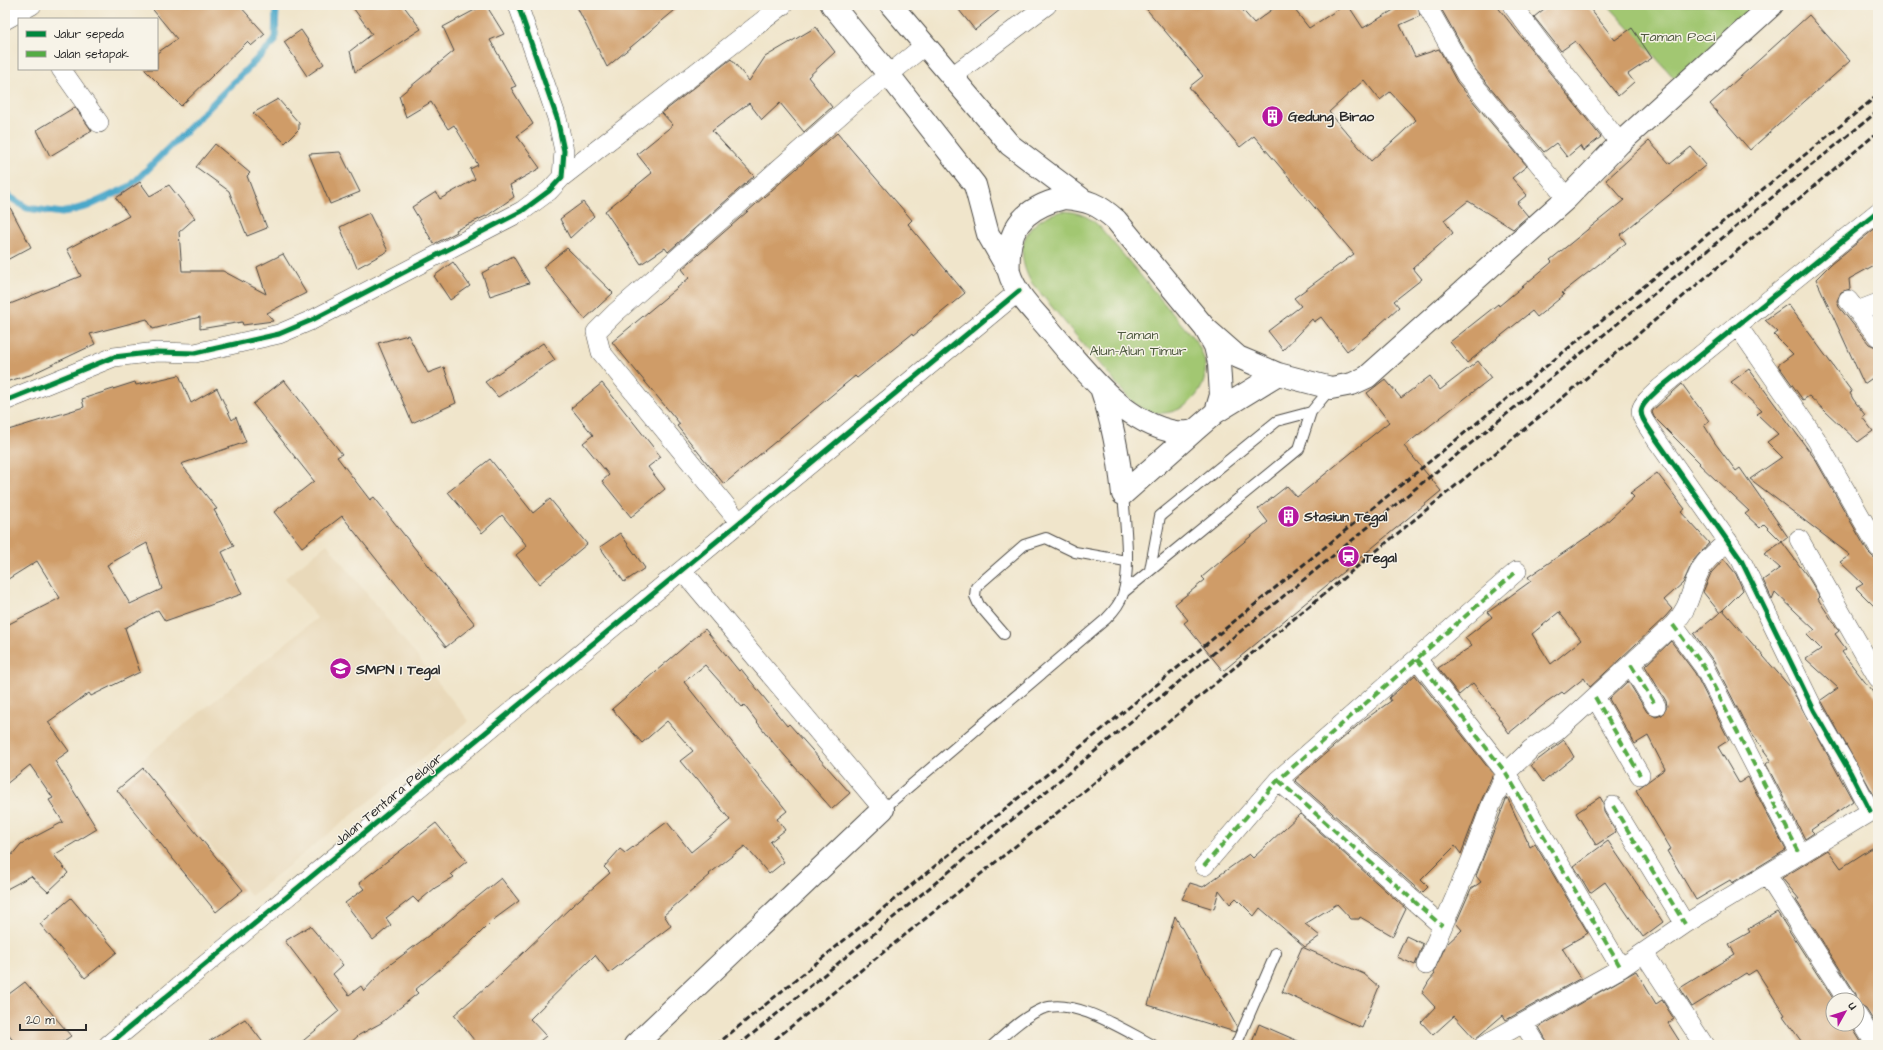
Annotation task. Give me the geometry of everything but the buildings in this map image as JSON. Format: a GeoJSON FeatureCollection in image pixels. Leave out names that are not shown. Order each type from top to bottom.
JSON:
{"type":"FeatureCollection","features":[{"type":"Feature","properties":{"kind":"street"},"geometry":{"type":"LineString","coordinates":[[518,5],[557,118],[564,151],[562,177]]}},
{"type":"Feature","properties":{"kind":"street"},"geometry":{"type":"LineString","coordinates":[[5,401],[114,357],[157,352],[195,353],[279,334],[312,320],[522,211],[549,191],[562,177],[783,5]]}},
{"type":"Feature","properties":{"kind":"street"},"geometry":{"type":"LineString","coordinates":[[832,5],[975,184],[988,234],[1019,291],[1100,388],[1127,410],[1154,425],[1177,432],[1194,431]]}},
{"type":"Feature","properties":{"kind":"street"},"geometry":{"type":"LineString","coordinates":[[891,5],[924,46],[1010,145],[1083,200]]}},
{"type":"Feature","properties":{"kind":"street"},"geometry":{"type":"LineString","coordinates":[[951,77],[1047,5]]}},
{"type":"Feature","properties":{"kind":"street"},"geometry":{"type":"LineString","coordinates":[[1512,5],[1620,143]]}},
{"type":"Feature","properties":{"kind":"street"},"geometry":{"type":"LineString","coordinates":[[1008,270],[1010,244],[1017,227],[1029,213],[1045,202],[1064,198],[1083,200],[1101,207],[1116,220],[1205,328],[1238,357],[1278,374],[1331,388],[1352,384],[1366,377],[1567,198],[1620,143],[1772,5]]}},
{"type":"Feature","properties":{"kind":"street"},"geometry":{"type":"LineString","coordinates":[[1428,8],[1466,75],[1567,198]]}},
{"type":"Feature","properties":{"kind":"street"},"geometry":{"type":"LineString","coordinates":[[5,20],[27,12]]}},
{"type":"Feature","properties":{"kind":"street"},"geometry":{"type":"LineString","coordinates":[[740,523],[601,352],[596,332],[626,302],[924,46]]}},
{"type":"Feature","properties":{"kind":"street"},"geometry":{"type":"LineString","coordinates":[[62,70],[99,123]]}},
{"type":"Feature","properties":{"kind":"street"},"geometry":{"type":"LineString","coordinates":[[1484,1045],[1524,1024],[1621,968],[1685,924],[1874,809],[1850,772],[1814,710],[1790,659],[1760,602],[1747,572],[1728,541],[1656,439],[1643,418],[1641,407],[1660,388],[1878,212]]}},
{"type":"Feature","properties":{"kind":"street","name":"Jalan Tentara Pelajar"},"geometry":{"type":"LineString","coordinates":[[108,1045],[683,571],[1019,291]]}},
{"type":"Feature","properties":{"kind":"street"},"geometry":{"type":"LineString","coordinates":[[1878,303],[1852,305],[1878,337]]}},
{"type":"Feature","properties":{"kind":"street"},"geometry":{"type":"LineString","coordinates":[[1737,325],[1816,439],[1878,547]]}},
{"type":"Feature","properties":{"kind":"street"},"geometry":{"type":"LineString","coordinates":[[1205,328],[1215,346],[1219,363],[1221,395],[1216,412]]}},
{"type":"Feature","properties":{"kind":"street"},"geometry":{"type":"LineString","coordinates":[[1123,494],[1216,412],[1278,374]]}},
{"type":"Feature","properties":{"kind":"street"},"geometry":{"type":"LineString","coordinates":[[1100,388],[1109,412],[1117,446],[1123,494]]}},
{"type":"Feature","properties":{"kind":"street"},"geometry":{"type":"LineString","coordinates":[[1799,539],[1878,678]]}},
{"type":"Feature","properties":{"kind":"street"},"geometry":{"type":"LineString","coordinates":[[1426,965],[1471,860],[1491,805],[1506,773],[1595,697],[1673,625],[1682,615],[1690,602],[1702,567],[1714,552],[1728,541]]}},
{"type":"Feature","properties":{"kind":"street"},"geometry":{"type":"LineString","coordinates":[[635,1045],[883,810],[683,571]]}},
{"type":"Feature","properties":{"kind":"street"},"geometry":{"type":"LineString","coordinates":[[1204,866],[1278,780],[1517,571]]}},
{"type":"Feature","properties":{"kind":"street"},"geometry":{"type":"LineString","coordinates":[[1673,625],[1704,667],[1800,854]]}},
{"type":"Feature","properties":{"kind":"street"},"geometry":{"type":"LineString","coordinates":[[1417,659],[1506,773],[1621,968]]}},
{"type":"Feature","properties":{"kind":"street"},"geometry":{"type":"LineString","coordinates":[[1631,665],[1656,706]]}},
{"type":"Feature","properties":{"kind":"street"},"geometry":{"type":"LineString","coordinates":[[1595,697],[1640,775]]}},
{"type":"Feature","properties":{"kind":"street"},"geometry":{"type":"LineString","coordinates":[[1278,780],[1442,926]]}},
{"type":"Feature","properties":{"kind":"street"},"geometry":{"type":"LineString","coordinates":[[1613,806],[1685,924]]}},
{"type":"Feature","properties":{"kind":"street"},"geometry":{"type":"LineString","coordinates":[[1766,875],[1842,992]]}},
{"type":"Feature","properties":{"kind":"street"},"geometry":{"type":"LineString","coordinates":[[1644,953],[1704,1045]]}},
{"type":"Feature","properties":{"kind":"street"},"geometry":{"type":"LineString","coordinates":[[1524,1024],[1537,1045]]}},
{"type":"Feature","properties":{"kind":"street"},"geometry":{"type":"LineString","coordinates":[[1865,1028],[1876,1045]]}},
{"type":"Feature","properties":{"kind":"lane"},"geometry":{"type":"LineString","coordinates":[[1124,592],[1300,449],[1311,412],[1331,388]]}},
{"type":"Feature","properties":{"kind":"lane"},"geometry":{"type":"LineString","coordinates":[[1150,570],[1160,516],[1276,421],[1311,412]]}},
{"type":"Feature","properties":{"kind":"lane"},"geometry":{"type":"LineString","coordinates":[[883,810],[1106,619],[1117,606],[1124,592],[1126,561],[1126,524],[1123,494]]}},
{"type":"Feature","properties":{"kind":"lane"},"geometry":{"type":"LineString","coordinates":[[1004,634],[979,605],[975,596],[976,587],[1024,545],[1046,538],[1075,552],[1126,561]]}},
{"type":"Feature","properties":{"kind":"lane"},"geometry":{"type":"LineString","coordinates":[[1236,1045],[1276,953]]}},
{"type":"Feature","properties":{"kind":"lane"},"geometry":{"type":"LineString","coordinates":[[993,1045],[1020,1022],[1042,1009],[1064,1006],[1083,1011],[1152,1045]]}},
{"type":"Feature","properties":{"kind":"shaded area","name":"SMPN 1 Tegal"},"geometry":{"type":"Polygon","coordinates":[[[327,544],[469,721],[251,896],[141,760],[317,618],[285,578],[327,544]]]}},
{"type":"Feature","properties":{"kind":"green space","name":"Taman Poci"},"geometry":{"type":"Polygon","coordinates":[[[1608,5],[1758,5],[1676,80],[1608,5]]]}},
{"type":"Feature","properties":{"kind":"green space","name":"Taman Alun-Alun Timur"},"geometry":{"type":"Polygon","coordinates":[[[1063,211],[1083,215],[1099,226],[1197,343],[1204,358],[1205,376],[1202,386],[1196,395],[1189,403],[1180,409],[1159,413],[1145,410],[1133,402],[1031,282],[1025,270],[1023,258],[1023,247],[1026,237],[1031,228],[1039,221],[1050,215],[1063,211]]]}},
{"type":"Feature","properties":{"kind":"waterway"},"geometry":{"type":"LineString","coordinates":[[5,194],[27,208],[62,213],[88,206],[131,186],[275,41],[276,5]]}},
{"type":"Feature","properties":{"kind":"railway"},"geometry":{"type":"LineString","coordinates":[[716,1045],[1878,95]]}},
{"type":"Feature","properties":{"kind":"railway"},"geometry":{"type":"LineString","coordinates":[[739,1045],[1209,657],[1878,111]]}},
{"type":"Feature","properties":{"kind":"railway"},"geometry":{"type":"LineString","coordinates":[[768,1045],[1104,775],[1578,385],[1878,132]]}},
{"type":"Feature","properties":{"kind":"marked path"},"geometry":{"type":"LineString","coordinates":[[1204,866],[1278,780],[1517,571]]}},
{"type":"Feature","properties":{"kind":"marked path"},"geometry":{"type":"LineString","coordinates":[[1673,625],[1704,667],[1800,854]]}},
{"type":"Feature","properties":{"kind":"marked path"},"geometry":{"type":"LineString","coordinates":[[1417,659],[1506,773],[1621,968]]}},
{"type":"Feature","properties":{"kind":"marked path"},"geometry":{"type":"LineString","coordinates":[[1631,665],[1656,706]]}},
{"type":"Feature","properties":{"kind":"marked path"},"geometry":{"type":"LineString","coordinates":[[1595,697],[1640,775]]}},
{"type":"Feature","properties":{"kind":"marked path"},"geometry":{"type":"LineString","coordinates":[[1278,780],[1442,926]]}},
{"type":"Feature","properties":{"kind":"marked path"},"geometry":{"type":"LineString","coordinates":[[1613,806],[1685,924]]}},
{"type":"Feature","properties":{"kind":"cycle path"},"geometry":{"type":"LineString","coordinates":[[5,401],[114,357],[157,352],[195,353],[279,334],[312,320],[522,211],[549,191],[562,177],[564,151],[557,118],[518,5]]}},
{"type":"Feature","properties":{"kind":"cycle path"},"geometry":{"type":"LineString","coordinates":[[1870,811],[1850,772],[1814,710],[1741,560],[1656,439],[1645,422],[1641,412],[1642,407],[1660,388],[1878,212]]}},
{"type":"Feature","properties":{"kind":"cycle path"},"geometry":{"type":"LineString","coordinates":[[108,1045],[1019,291]]}},
{"type":"Feature","properties":{"kind":"place","name":"Gedung Birao"},"geometry":{"type":"Point","coordinates":[1273,116]}},
{"type":"Feature","properties":{"kind":"place","name":"Stasiun Tegal"},"geometry":{"type":"Point","coordinates":[1288,516]}},
{"type":"Feature","properties":{"kind":"place","name":"Tegal"},"geometry":{"type":"Point","coordinates":[1348,557]}},
{"type":"Feature","properties":{"kind":"place","name":"SMPN 1 Tegal"},"geometry":{"type":"Point","coordinates":[340,669]}}]}
